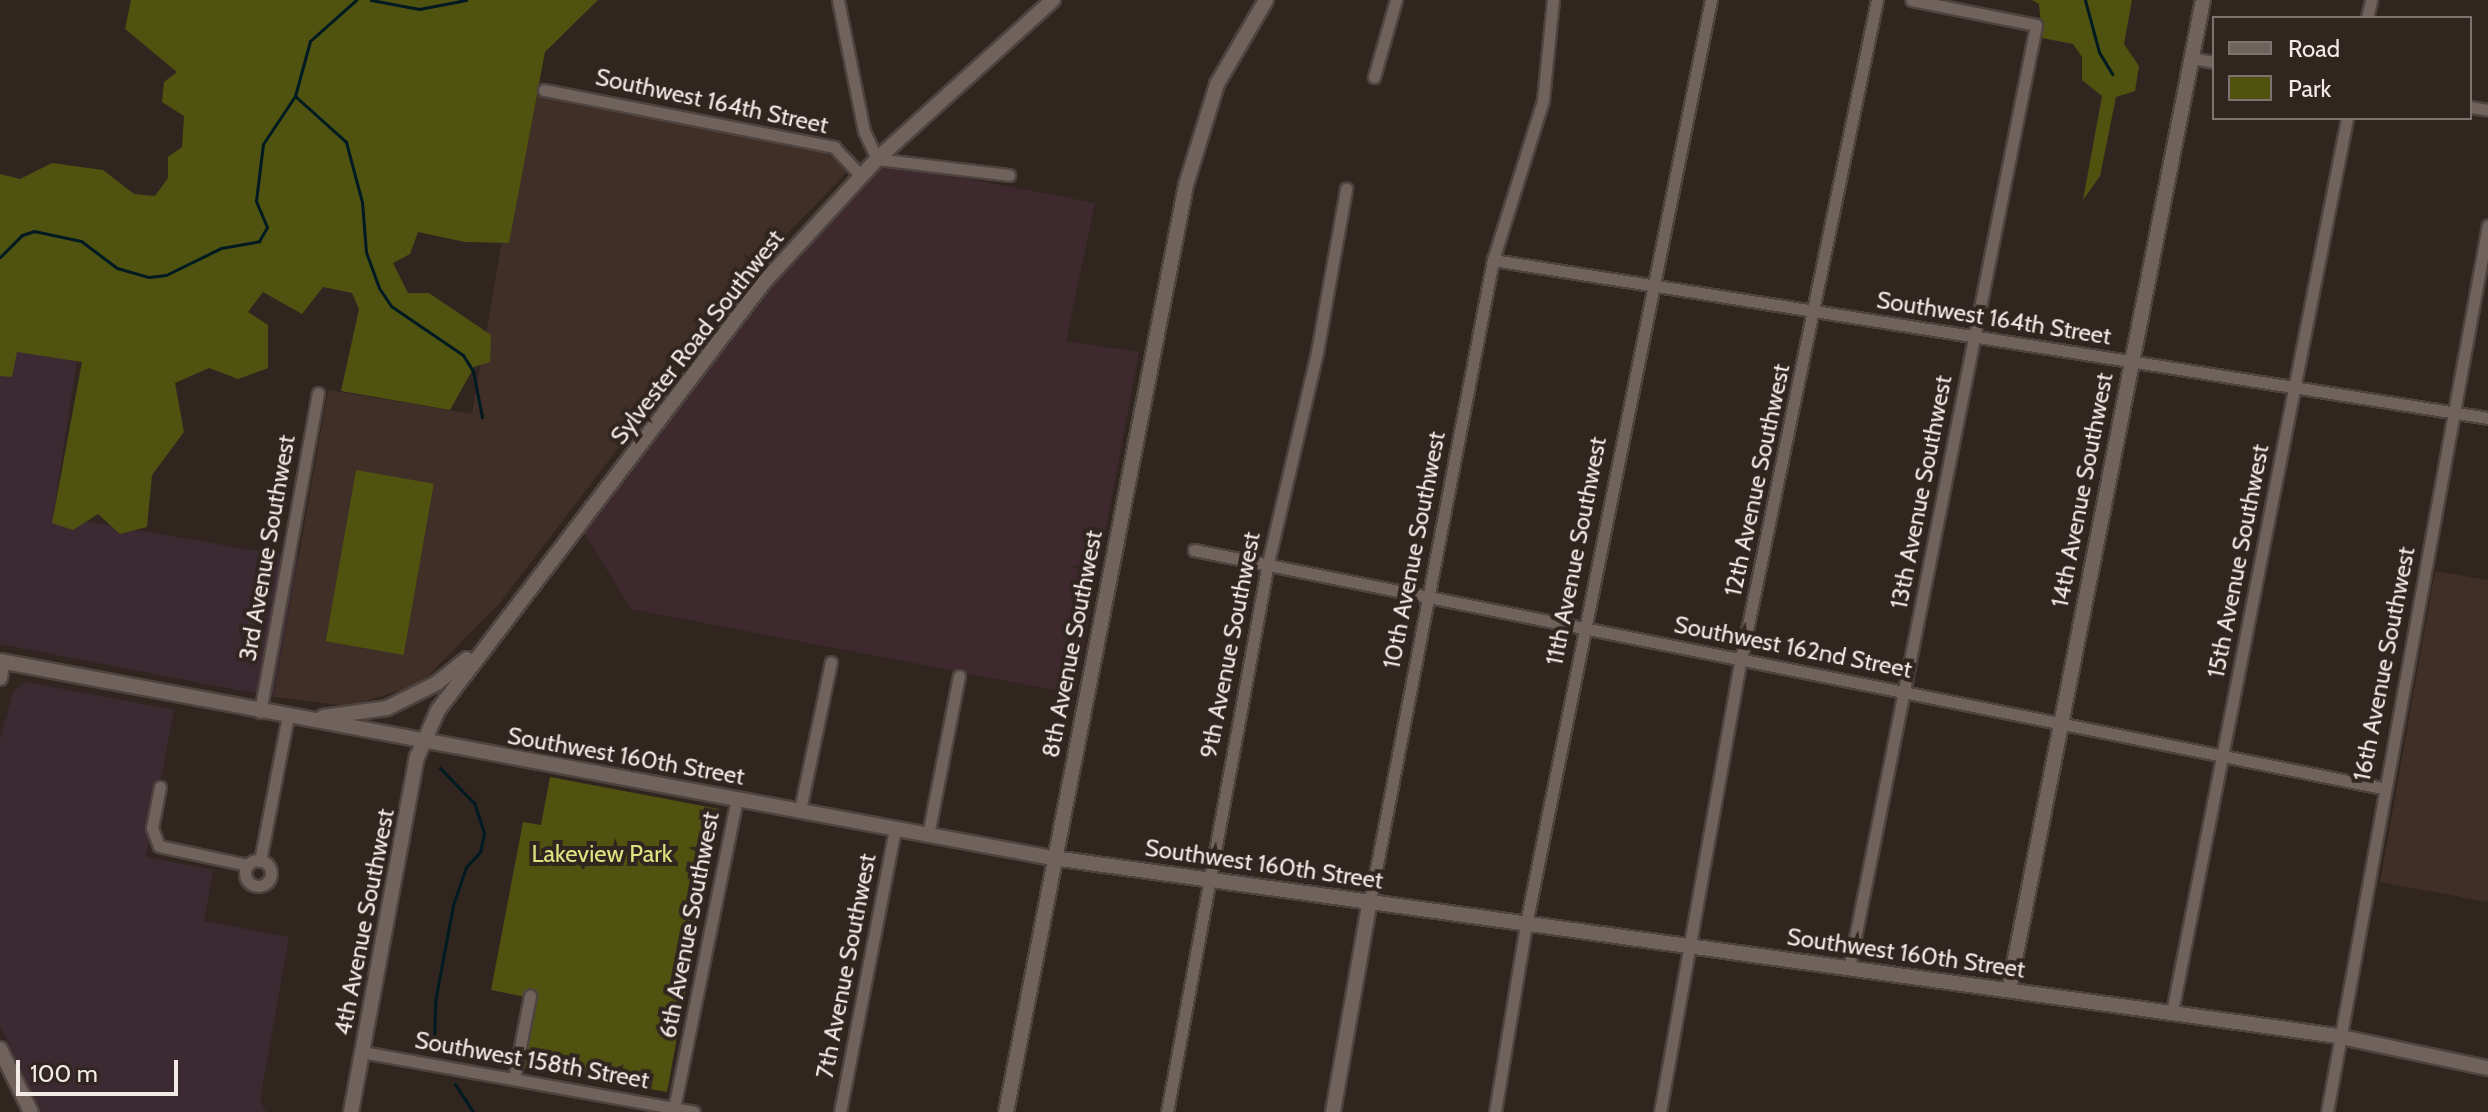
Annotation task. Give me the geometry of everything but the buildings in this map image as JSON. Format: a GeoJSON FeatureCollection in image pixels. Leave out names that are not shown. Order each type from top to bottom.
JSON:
{"type":"FeatureCollection","features":[{"type":"Feature","properties":{"kind":"street"},"geometry":{"type":"LineString","coordinates":[[838,0],[864,131],[877,159],[1009,175]]}},
{"type":"Feature","properties":{"kind":"street","name":"Sylvester Road Southwest"},"geometry":{"type":"LineString","coordinates":[[421,740],[483,647],[764,282],[877,159],[1053,0]]}},
{"type":"Feature","properties":{"kind":"street","name":"8th Avenue Southwest"},"geometry":{"type":"LineString","coordinates":[[1006,1112],[1186,185],[1217,84],[1266,0]]}},
{"type":"Feature","properties":{"kind":"street"},"geometry":{"type":"LineString","coordinates":[[1374,77],[1396,0]]}},
{"type":"Feature","properties":{"kind":"street","name":"10th Avenue Southwest"},"geometry":{"type":"LineString","coordinates":[[1333,1112],[1427,594],[1493,260],[1543,100],[1553,0]]}},
{"type":"Feature","properties":{"kind":"street","name":"11th Avenue Southwest"},"geometry":{"type":"LineString","coordinates":[[1495,1112],[1526,924],[1711,0]]}},
{"type":"Feature","properties":{"kind":"street","name":"12th Avenue Southwest"},"geometry":{"type":"LineString","coordinates":[[1660,1112],[1741,659],[1877,0]]}},
{"type":"Feature","properties":{"kind":"street","name":"13th Avenue Southwest"},"geometry":{"type":"LineString","coordinates":[[1849,968],[2036,25],[1911,0]]}},
{"type":"Feature","properties":{"kind":"street","name":"14th Avenue Southwest"},"geometry":{"type":"LineString","coordinates":[[2009,990],[2203,0]]}},
{"type":"Feature","properties":{"kind":"street"},"geometry":{"type":"LineString","coordinates":[[2191,58],[2212,62]]}},
{"type":"Feature","properties":{"kind":"street","name":"Southwest 164th Street"},"geometry":{"type":"LineString","coordinates":[[544,90],[834,147],[861,176]]}},
{"type":"Feature","properties":{"kind":"street","name":"15th Avenue Southwest"},"geometry":{"type":"LineString","coordinates":[[2172,1012],[2347,120]]}},
{"type":"Feature","properties":{"kind":"street","name":"9th Avenue Southwest"},"geometry":{"type":"LineString","coordinates":[[1167,1112],[1207,878],[1268,563],[1317,352],[1346,189]]}},
{"type":"Feature","properties":{"kind":"street","name":"16th Avenue Southwest"},"geometry":{"type":"LineString","coordinates":[[2327,1112],[2337,1036],[2488,225]]}},
{"type":"Feature","properties":{"kind":"street","name":"Southwest 164th Street"},"geometry":{"type":"LineString","coordinates":[[1493,260],[1651,288],[2488,418]]}},
{"type":"Feature","properties":{"kind":"street","name":"3rd Avenue Southwest"},"geometry":{"type":"LineString","coordinates":[[260,712],[318,393]]}},
{"type":"Feature","properties":{"kind":"street","name":"Southwest 162nd Street"},"geometry":{"type":"LineString","coordinates":[[1194,550],[1427,594],[2383,788]]}},
{"type":"Feature","properties":{"kind":"street"},"geometry":{"type":"LineString","coordinates":[[160,787],[152,828],[159,846],[254,863],[291,717],[352,716],[387,708],[437,683],[483,647]]}},
{"type":"Feature","properties":{"kind":"street"},"geometry":{"type":"LineString","coordinates":[[800,810],[831,662]]}},
{"type":"Feature","properties":{"kind":"street"},"geometry":{"type":"LineString","coordinates":[[0,678],[1,663]]}},
{"type":"Feature","properties":{"kind":"street","name":"Southwest 160th Street"},"geometry":{"type":"LineString","coordinates":[[1,663],[1053,858],[2337,1036],[2488,1068]]}},
{"type":"Feature","properties":{"kind":"street"},"geometry":{"type":"LineString","coordinates":[[928,835],[959,676]]}},
{"type":"Feature","properties":{"kind":"street","name":"4th Avenue Southwest"},"geometry":{"type":"LineString","coordinates":[[351,1112],[421,740]]}},
{"type":"Feature","properties":{"kind":"street","name":"6th Avenue Southwest"},"geometry":{"type":"LineString","coordinates":[[674,1108],[737,798]]}},
{"type":"Feature","properties":{"kind":"street","name":"7th Avenue Southwest"},"geometry":{"type":"LineString","coordinates":[[840,1112],[895,828]]}},
{"type":"Feature","properties":{"kind":"street"},"geometry":{"type":"LineString","coordinates":[[514,1078],[530,996]]}},
{"type":"Feature","properties":{"kind":"street"},"geometry":{"type":"LineString","coordinates":[[0,1049],[31,1112]]}},
{"type":"Feature","properties":{"kind":"street","name":"Southwest 158th Street"},"geometry":{"type":"LineString","coordinates":[[362,1052],[694,1112]]}},
{"type":"Feature","properties":{"kind":"shaded area"},"geometry":{"type":"Polygon","coordinates":[[[528,93],[826,153],[848,171],[763,259],[498,605],[420,684],[349,706],[274,697],[328,390],[472,414],[528,93]]]}},
{"type":"Feature","properties":{"kind":"shaded area"},"geometry":{"type":"Polygon","coordinates":[[[885,163],[1095,203],[1066,341],[1139,352],[1075,694],[631,609],[583,531],[788,268],[885,163]]]}},
{"type":"Feature","properties":{"kind":"shaded area"},"geometry":{"type":"Polygon","coordinates":[[[0,332],[79,346],[53,516],[299,558],[274,697],[0,644],[0,332]]]}},
{"type":"Feature","properties":{"kind":"shaded area"},"geometry":{"type":"Polygon","coordinates":[[[2435,571],[2488,580],[2488,902],[2380,882],[2435,571]]]}},
{"type":"Feature","properties":{"kind":"shaded area"},"geometry":{"type":"Polygon","coordinates":[[[26,682],[174,710],[146,857],[213,870],[204,921],[289,937],[260,1100],[266,1112],[42,1112],[0,1026],[0,740],[13,692],[26,682]]]}},
{"type":"Feature","properties":{"kind":"green space"},"geometry":{"type":"Polygon","coordinates":[[[131,0],[598,0],[545,52],[509,243],[465,242],[418,232],[410,254],[393,263],[408,293],[429,293],[491,335],[490,362],[474,367],[450,410],[341,391],[359,309],[352,293],[323,287],[302,314],[263,292],[248,312],[268,325],[268,368],[238,379],[209,368],[175,383],[184,432],[152,475],[147,527],[120,534],[98,514],[73,530],[52,523],[82,362],[17,352],[12,377],[0,376],[0,174],[20,179],[52,163],[103,170],[134,194],[155,196],[168,178],[168,157],[182,147],[184,116],[162,102],[164,82],[177,72],[125,29],[131,0]]]}},
{"type":"Feature","properties":{"kind":"green space"},"geometry":{"type":"Polygon","coordinates":[[[2032,0],[2132,0],[2124,44],[2139,66],[2135,91],[2116,97],[2100,176],[2083,200],[2102,96],[2082,80],[2082,57],[2073,44],[2042,38],[2039,4],[2032,0]]]}},
{"type":"Feature","properties":{"kind":"green space"},"geometry":{"type":"Polygon","coordinates":[[[356,470],[434,484],[404,655],[326,641],[356,470]]]}},
{"type":"Feature","properties":{"kind":"green space","name":"Lakeview Park"},"geometry":{"type":"Polygon","coordinates":[[[550,777],[719,809],[667,1092],[518,1067],[531,998],[491,990],[523,822],[541,825],[550,777]]]}},
{"type":"Feature","properties":{"kind":"waterway"},"geometry":{"type":"LineString","coordinates":[[0,257],[22,235],[34,231],[81,241],[117,268],[149,277],[166,275],[221,248],[259,241],[267,227],[256,201],[263,144],[295,96],[310,41],[356,0]]}},
{"type":"Feature","properties":{"kind":"waterway"},"geometry":{"type":"LineString","coordinates":[[371,0],[419,9],[466,0]]}},
{"type":"Feature","properties":{"kind":"waterway"},"geometry":{"type":"LineString","coordinates":[[2085,0],[2099,52],[2112,74]]}},
{"type":"Feature","properties":{"kind":"waterway"},"geometry":{"type":"LineString","coordinates":[[295,96],[346,142],[362,202],[366,252],[379,288],[391,306],[463,355],[473,371],[482,417]]}},
{"type":"Feature","properties":{"kind":"waterway"},"geometry":{"type":"LineString","coordinates":[[434,1040],[435,1002],[453,905],[466,867],[480,852],[484,833],[474,803],[440,768]]}},
{"type":"Feature","properties":{"kind":"waterway"},"geometry":{"type":"LineString","coordinates":[[455,1084],[473,1112]]}}]}
